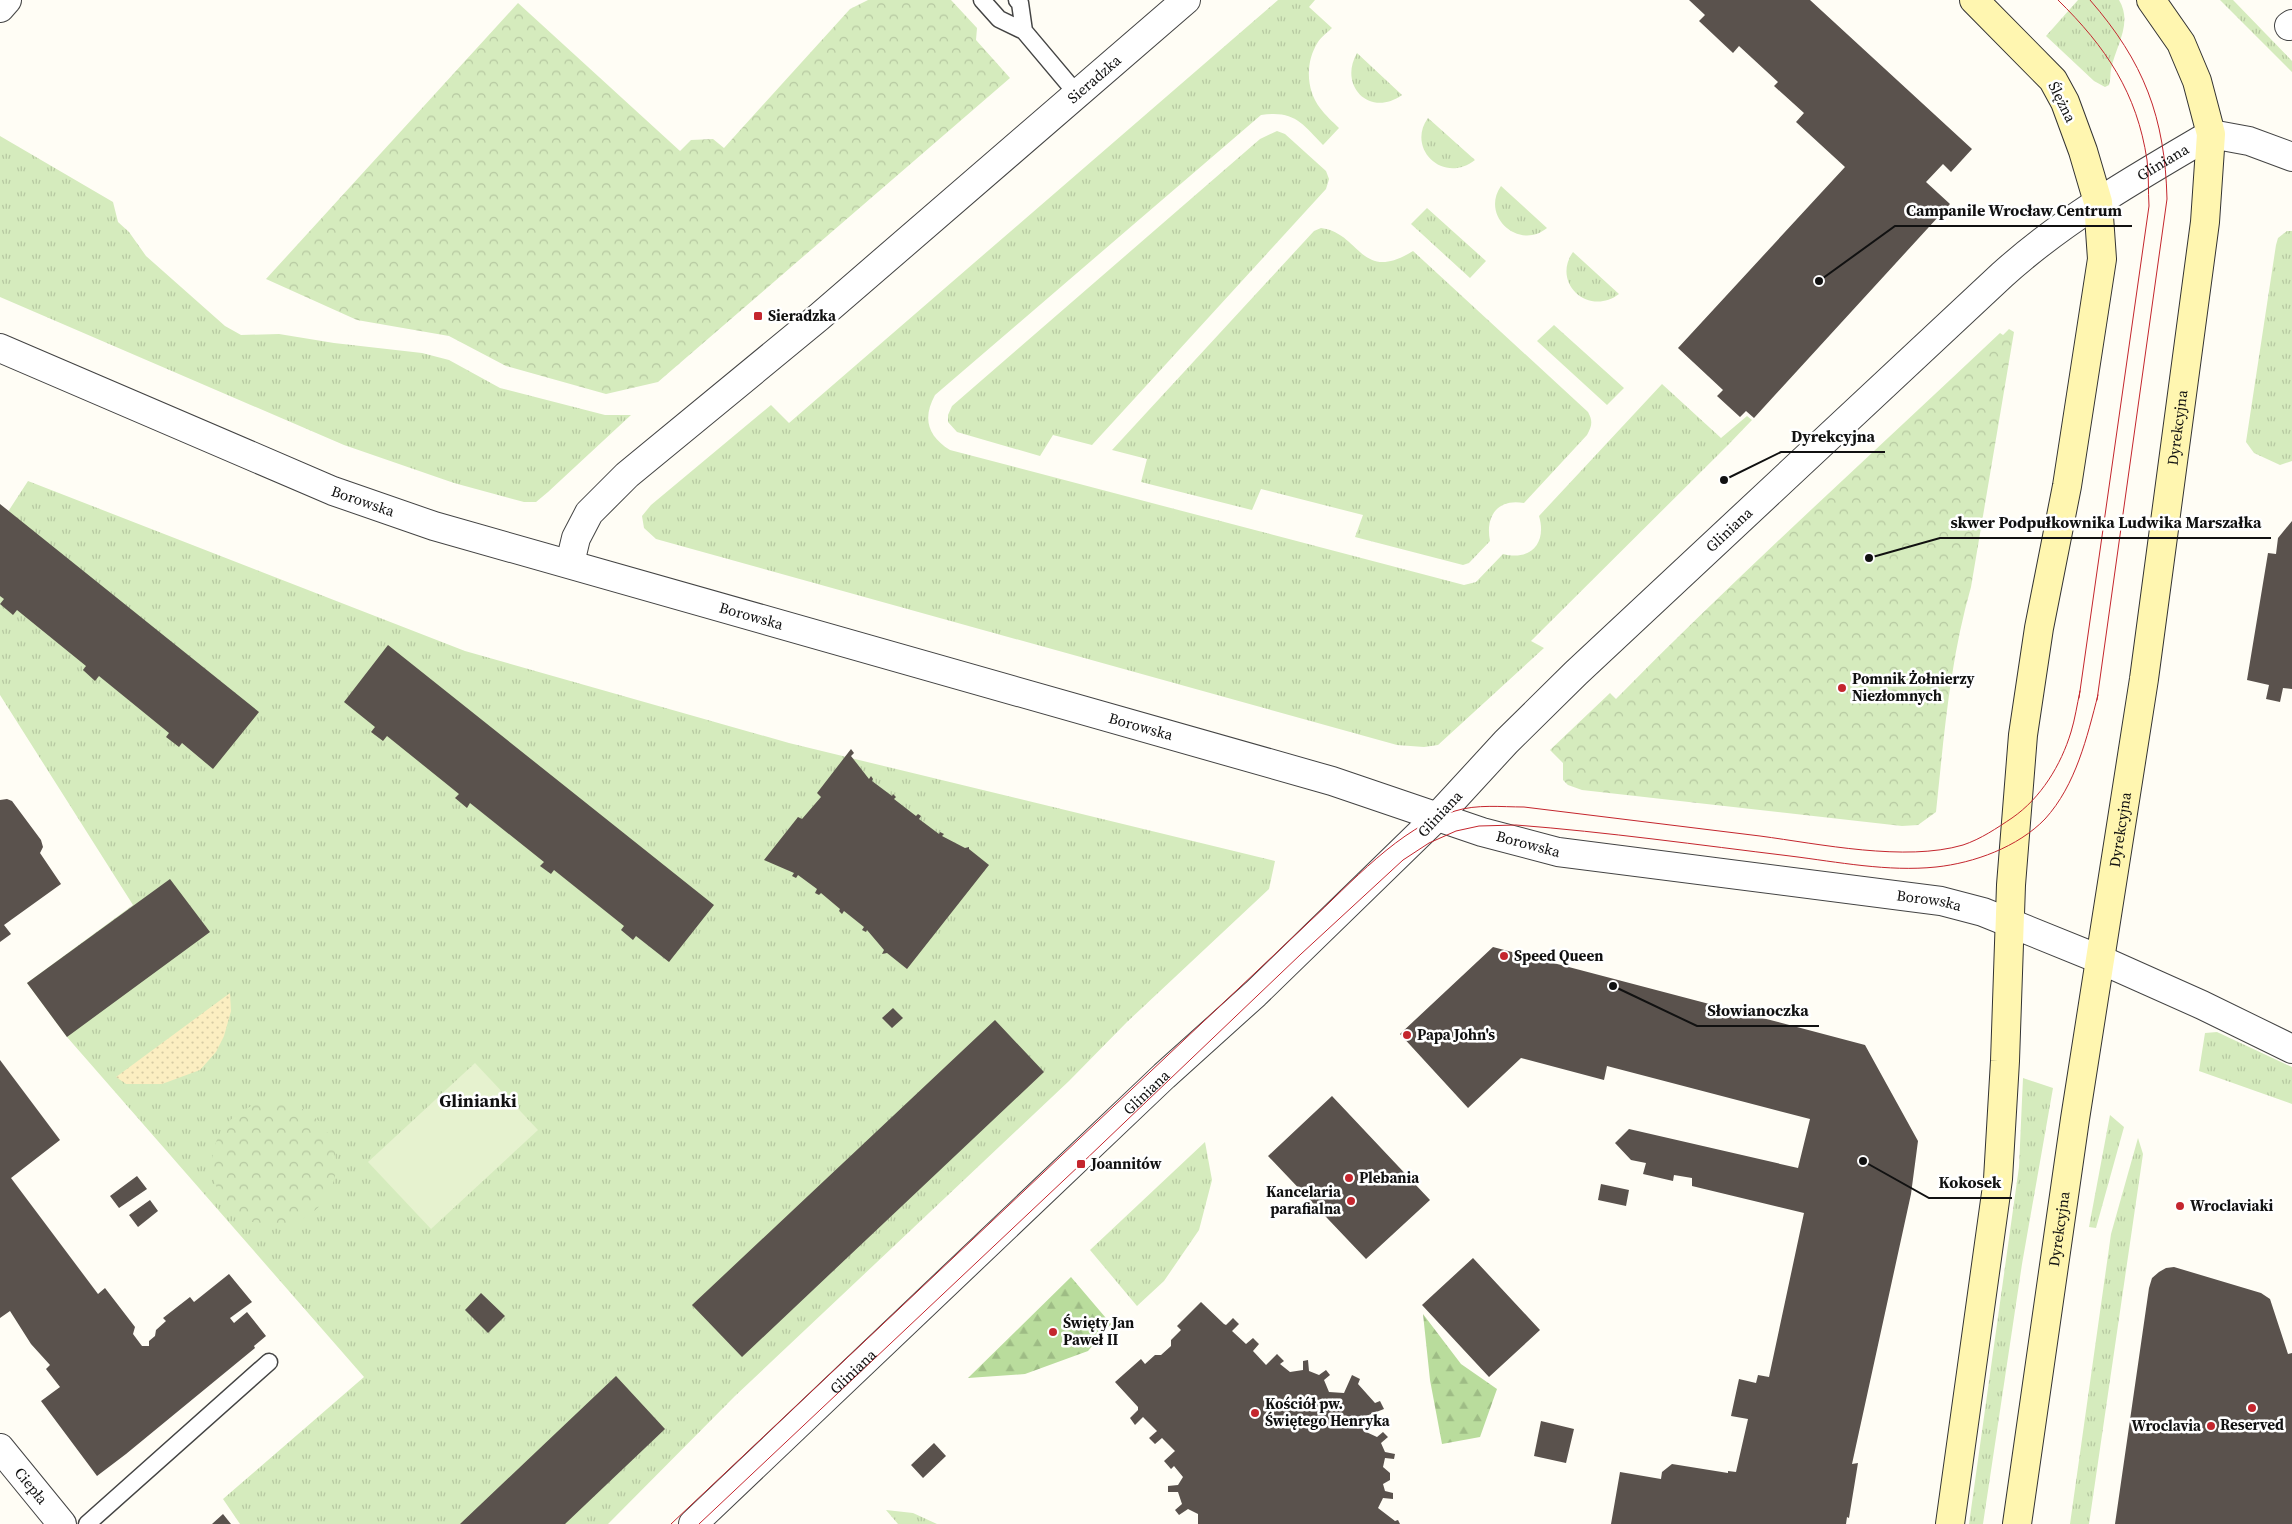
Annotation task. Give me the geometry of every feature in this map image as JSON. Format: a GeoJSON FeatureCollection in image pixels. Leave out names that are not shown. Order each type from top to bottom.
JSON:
{"type":"FeatureCollection","features":[{"type":"Feature","properties":{"kind":"main road","name":"Ślężna"},"geometry":{"type":"LineString","coordinates":[[1974,0],[2053,80],[2074,126],[2098,202]]}},
{"type":"Feature","properties":{"kind":"main road"},"geometry":{"type":"LineString","coordinates":[[2151,0],[2181,43],[2197,81],[2211,134]]}},
{"type":"Feature","properties":{"kind":"main road","name":"Dyrekcyjna"},"geometry":{"type":"LineString","coordinates":[[2017,1524],[2100,959],[2148,650],[2205,222],[2211,134]]}},
{"type":"Feature","properties":{"kind":"main road"},"geometry":{"type":"LineString","coordinates":[[1950,1524],[1998,1179],[2006,1061],[2010,921],[2022,735],[2066,486],[2102,259],[2098,202]]}},
{"type":"Feature","properties":{"kind":"street"},"geometry":{"type":"LineString","coordinates":[[0,8],[7,0]]}},
{"type":"Feature","properties":{"kind":"street","name":"Sieradzka"},"geometry":{"type":"LineString","coordinates":[[570,563],[576,538],[589,514],[627,476],[819,316],[1186,0]]}},
{"type":"Feature","properties":{"kind":"street"},"geometry":{"type":"LineString","coordinates":[[2211,134],[2249,141],[2292,157]]}},
{"type":"Feature","properties":{"kind":"street","name":"Gliniana"},"geometry":{"type":"LineString","coordinates":[[693,1524],[1171,1070],[1255,994],[1437,817],[1506,742],[1576,673],[1827,437],[2013,266],[2051,233],[2098,202],[2211,134]]}},
{"type":"Feature","properties":{"kind":"street","name":"Borowska"},"geometry":{"type":"LineString","coordinates":[[0,348],[333,492],[434,526],[570,563],[1332,781],[1482,832],[1558,852],[1941,902],[1984,912],[2100,959],[2292,1049]]}},
{"type":"Feature","properties":{"kind":"street","name":"Ciepła"},"geometry":{"type":"LineString","coordinates":[[0,1448],[62,1524]]}},
{"type":"Feature","properties":{"kind":"lane"},"geometry":{"type":"LineString","coordinates":[[982,0],[999,19],[1024,30],[1077,94]]}},
{"type":"Feature","properties":{"kind":"lane"},"geometry":{"type":"LineString","coordinates":[[1017,0],[1020,4],[1024,30]]}},
{"type":"Feature","properties":{"kind":"lane"},"geometry":{"type":"LineString","coordinates":[[88,1524],[269,1362]]}},
{"type":"Feature","properties":{"kind":"green space"},"geometry":{"type":"Polygon","coordinates":[[[868,0],[951,0],[977,28],[976,40],[1010,78],[658,382],[606,394],[506,366],[449,336],[357,320],[266,279],[518,3],[680,151],[691,140],[713,139],[724,148],[850,9],[868,0]]]}},
{"type":"Feature","properties":{"kind":"green space"},"geometry":{"type":"Polygon","coordinates":[[[1278,0],[1315,0],[1309,7],[1332,28],[1319,40],[1314,50],[1309,67],[1309,76],[1315,101],[1339,128],[1323,145],[1309,130],[1290,116],[1282,114],[1261,115],[935,395],[929,412],[929,426],[937,439],[950,450],[1464,585],[1476,582],[1503,554],[1522,555],[1534,548],[1539,542],[1541,534],[1539,516],[1662,384],[1721,438],[1747,416],[1752,420],[1531,641],[1544,648],[1438,745],[1424,747],[1397,745],[656,539],[644,528],[642,516],[651,505],[771,405],[789,423],[1278,0]]]}},
{"type":"Feature","properties":{"kind":"green space"},"geometry":{"type":"Polygon","coordinates":[[[2078,0],[2119,0],[2123,9],[2124,26],[2113,60],[2109,85],[2105,87],[2094,81],[2046,36],[2078,0]]]}},
{"type":"Feature","properties":{"kind":"green space"},"geometry":{"type":"Polygon","coordinates":[[[2220,0],[2233,0],[2292,61],[2292,72],[2220,0]]]}},
{"type":"Feature","properties":{"kind":"green space"},"geometry":{"type":"Polygon","coordinates":[[[1357,53],[1402,95],[1390,101],[1379,103],[1369,101],[1360,95],[1354,87],[1352,77],[1352,65],[1357,53]]]}},
{"type":"Feature","properties":{"kind":"green space"},"geometry":{"type":"Polygon","coordinates":[[[1428,118],[1475,160],[1463,167],[1451,168],[1440,166],[1431,160],[1425,151],[1422,141],[1422,129],[1428,118]]]}},
{"type":"Feature","properties":{"kind":"green space"},"geometry":{"type":"Polygon","coordinates":[[[1277,131],[1285,134],[1326,171],[1329,179],[1326,189],[1092,445],[1053,435],[1040,456],[957,432],[948,422],[948,415],[952,406],[1260,139],[1277,131]]]}},
{"type":"Feature","properties":{"kind":"green space"},"geometry":{"type":"Polygon","coordinates":[[[0,136],[113,202],[118,222],[129,232],[146,256],[225,326],[241,335],[279,334],[334,343],[422,353],[449,360],[500,388],[605,415],[631,415],[536,502],[524,502],[454,483],[344,445],[0,297],[0,136]]]}},
{"type":"Feature","properties":{"kind":"green space"},"geometry":{"type":"Polygon","coordinates":[[[1501,186],[1547,228],[1536,234],[1525,235],[1515,233],[1506,227],[1499,219],[1495,208],[1496,197],[1501,186]]]}},
{"type":"Feature","properties":{"kind":"green space"},"geometry":{"type":"Polygon","coordinates":[[[1427,208],[1486,261],[1470,278],[1411,224],[1427,208]]]}},
{"type":"Feature","properties":{"kind":"green space"},"geometry":{"type":"Polygon","coordinates":[[[1321,228],[1345,238],[1371,260],[1382,262],[1395,260],[1413,251],[1590,415],[1591,424],[1587,435],[1524,503],[1507,503],[1495,511],[1490,524],[1490,541],[1469,563],[1463,565],[1355,537],[1363,515],[1261,489],[1252,510],[1141,482],[1147,459],[1112,450],[1314,231],[1321,228]]]}},
{"type":"Feature","properties":{"kind":"green space"},"geometry":{"type":"Polygon","coordinates":[[[2287,231],[2292,231],[2292,461],[2280,465],[2254,453],[2246,442],[2276,245],[2278,238],[2287,231]]]}},
{"type":"Feature","properties":{"kind":"green space"},"geometry":{"type":"Polygon","coordinates":[[[1573,252],[1619,294],[1608,300],[1596,302],[1585,299],[1576,293],[1570,285],[1567,275],[1567,264],[1573,252]]]}},
{"type":"Feature","properties":{"kind":"green space"},"geometry":{"type":"Polygon","coordinates":[[[1554,325],[1624,388],[1607,405],[1537,341],[1554,325]]]}},
{"type":"Feature","properties":{"kind":"green space"},"geometry":{"type":"Polygon","coordinates":[[[2009,329],[2014,332],[1971,587],[1953,670],[1936,812],[1918,825],[1902,826],[1582,790],[1568,785],[1563,780],[1563,763],[1550,750],[1610,693],[1616,699],[1806,514],[2000,333],[2003,335],[2009,329]]]}},
{"type":"Feature","properties":{"kind":"green space"},"geometry":{"type":"Polygon","coordinates":[[[28,481],[465,651],[789,743],[1275,861],[1269,889],[1127,1022],[1069,1081],[735,1396],[608,1524],[240,1524],[223,1499],[364,1377],[67,1037],[27,983],[133,905],[0,695],[0,524],[28,481]]]}},
{"type":"Feature","properties":{"kind":"green space"},"geometry":{"type":"Polygon","coordinates":[[[2217,1032],[2292,1067],[2292,1104],[2199,1071],[2205,1033],[2217,1032]]]}},
{"type":"Feature","properties":{"kind":"green space"},"geometry":{"type":"Polygon","coordinates":[[[475,1063],[538,1130],[431,1229],[368,1162],[475,1063]]]}},
{"type":"Feature","properties":{"kind":"green space"},"geometry":{"type":"Polygon","coordinates":[[[2023,1078],[2053,1088],[2022,1264],[1983,1524],[1969,1524],[2019,1167],[2023,1078]]]}},
{"type":"Feature","properties":{"kind":"green space"},"geometry":{"type":"Polygon","coordinates":[[[274,1102],[298,1107],[318,1120],[331,1140],[336,1164],[331,1188],[318,1208],[298,1221],[274,1226],[250,1221],[230,1208],[217,1188],[212,1164],[217,1140],[230,1120],[250,1107],[274,1102]]]}},
{"type":"Feature","properties":{"kind":"green space"},"geometry":{"type":"Polygon","coordinates":[[[2110,1115],[2124,1127],[2096,1228],[2089,1227],[2110,1115]]]}},
{"type":"Feature","properties":{"kind":"green space"},"geometry":{"type":"Polygon","coordinates":[[[2138,1138],[2143,1154],[2089,1524],[2070,1524],[2111,1234],[2138,1138]]]}},
{"type":"Feature","properties":{"kind":"green space"},"geometry":{"type":"Polygon","coordinates":[[[1205,1142],[1212,1180],[1199,1230],[1164,1281],[1137,1306],[1090,1250],[1205,1142]]]}},
{"type":"Feature","properties":{"kind":"green space"},"geometry":{"type":"Polygon","coordinates":[[[1071,1277],[1111,1324],[1088,1351],[1025,1374],[968,1378],[1071,1277]]]}},
{"type":"Feature","properties":{"kind":"green space"},"geometry":{"type":"Polygon","coordinates":[[[1423,1314],[1461,1364],[1497,1389],[1480,1437],[1442,1444],[1430,1380],[1423,1314]]]}},
{"type":"Feature","properties":{"kind":"green space"},"geometry":{"type":"Polygon","coordinates":[[[886,1510],[913,1513],[937,1524],[898,1524],[886,1510]]]}},
{"type":"Feature","properties":{"kind":"sand"},"geometry":{"type":"Polygon","coordinates":[[[230,993],[231,1011],[224,1036],[216,1052],[200,1070],[162,1084],[126,1084],[116,1077],[230,993]]]}},
{"type":"Feature","properties":{"kind":"building"},"geometry":{"type":"Polygon","coordinates":[[[1689,0],[1810,0],[1972,149],[1951,172],[1943,164],[1926,182],[1950,204],[1754,418],[1746,411],[1740,417],[1717,396],[1723,390],[1678,348],[1845,167],[1796,122],[1804,113],[1774,86],[1778,82],[1739,46],[1733,53],[1699,21],[1705,15],[1689,0]]]}},
{"type":"Feature","properties":{"kind":"building"},"geometry":{"type":"Polygon","coordinates":[[[0,504],[259,712],[213,769],[182,743],[179,747],[166,737],[169,733],[99,676],[95,681],[83,670],[86,666],[17,610],[13,615],[0,604],[4,599],[0,596],[0,504]]]}},
{"type":"Feature","properties":{"kind":"building"},"geometry":{"type":"Polygon","coordinates":[[[2292,521],[2292,689],[2283,688],[2280,702],[2266,699],[2269,685],[2247,680],[2268,553],[2276,554],[2278,538],[2292,521]]]}},
{"type":"Feature","properties":{"kind":"building"},"geometry":{"type":"Polygon","coordinates":[[[388,645],[714,905],[669,962],[636,936],[633,940],[621,930],[624,926],[554,870],[551,874],[540,866],[544,862],[470,803],[467,808],[455,798],[459,794],[387,736],[383,741],[371,732],[375,727],[344,702],[388,645]]]}},
{"type":"Feature","properties":{"kind":"building"},"geometry":{"type":"Polygon","coordinates":[[[851,749],[854,753],[851,756],[869,779],[871,776],[872,781],[892,796],[893,794],[896,797],[894,799],[916,816],[918,814],[921,816],[919,819],[939,834],[940,832],[944,834],[942,836],[965,848],[969,847],[989,865],[907,969],[887,953],[882,954],[884,950],[867,930],[866,932],[862,930],[864,927],[844,911],[842,914],[839,911],[840,909],[821,893],[819,895],[815,893],[817,889],[798,875],[796,878],[792,876],[794,873],[764,860],[798,817],[802,819],[821,797],[817,793],[851,749]]]}},
{"type":"Feature","properties":{"kind":"building"},"geometry":{"type":"Polygon","coordinates":[[[7,799],[12,801],[41,840],[43,847],[40,853],[61,884],[4,925],[11,934],[0,942],[0,800],[7,799]]]}},
{"type":"Feature","properties":{"kind":"building"},"geometry":{"type":"Polygon","coordinates":[[[170,879],[210,932],[67,1037],[27,983],[170,879]]]}},
{"type":"Feature","properties":{"kind":"building"},"geometry":{"type":"Polygon","coordinates":[[[1493,947],[1865,1045],[1918,1141],[1911,1194],[1852,1464],[1858,1463],[1849,1518],[1847,1517],[1846,1524],[1611,1524],[1620,1472],[1661,1479],[1662,1472],[1672,1464],[1728,1473],[1728,1471],[1736,1472],[1748,1419],[1731,1416],[1739,1379],[1756,1383],[1758,1375],[1769,1377],[1804,1213],[1692,1186],[1692,1178],[1674,1175],[1673,1181],[1643,1174],[1646,1163],[1631,1160],[1615,1143],[1629,1129],[1798,1168],[1810,1119],[1607,1066],[1604,1080],[1521,1058],[1468,1108],[1400,1034],[1493,947]]]}},
{"type":"Feature","properties":{"kind":"building"},"geometry":{"type":"Polygon","coordinates":[[[893,1008],[903,1018],[892,1028],[882,1018],[893,1008]]]}},
{"type":"Feature","properties":{"kind":"building"},"geometry":{"type":"Polygon","coordinates":[[[995,1020],[1044,1072],[742,1357],[692,1305],[995,1020]]]}},
{"type":"Feature","properties":{"kind":"building"},"geometry":{"type":"Polygon","coordinates":[[[0,1060],[60,1140],[11,1178],[98,1294],[105,1288],[135,1327],[133,1334],[142,1346],[149,1346],[149,1341],[155,1336],[156,1330],[166,1321],[163,1318],[190,1297],[194,1302],[229,1274],[252,1302],[230,1318],[234,1323],[247,1312],[266,1336],[254,1346],[255,1348],[97,1476],[41,1401],[60,1387],[46,1369],[50,1365],[31,1344],[10,1311],[0,1318],[0,1060]]]}},
{"type":"Feature","properties":{"kind":"building","name":"Plebania"},"geometry":{"type":"Polygon","coordinates":[[[1332,1096],[1430,1200],[1366,1259],[1268,1156],[1332,1096]]]}},
{"type":"Feature","properties":{"kind":"building"},"geometry":{"type":"Polygon","coordinates":[[[137,1176],[147,1189],[119,1208],[110,1196],[137,1176]]]}},
{"type":"Feature","properties":{"kind":"building"},"geometry":{"type":"Polygon","coordinates":[[[1601,1184],[1629,1190],[1626,1206],[1598,1200],[1601,1184]]]}},
{"type":"Feature","properties":{"kind":"building"},"geometry":{"type":"Polygon","coordinates":[[[150,1200],[158,1211],[138,1227],[129,1215],[150,1200]]]}},
{"type":"Feature","properties":{"kind":"building"},"geometry":{"type":"Polygon","coordinates":[[[1473,1258],[1540,1330],[1489,1377],[1422,1305],[1473,1258]]]}},
{"type":"Feature","properties":{"kind":"building","name":"Wroclavia"},"geometry":{"type":"Polygon","coordinates":[[[2174,1267],[2261,1293],[2270,1299],[2288,1354],[2292,1353],[2292,1524],[2115,1524],[2149,1288],[2152,1278],[2159,1272],[2166,1268],[2174,1267]]]}},
{"type":"Feature","properties":{"kind":"building"},"geometry":{"type":"Polygon","coordinates":[[[481,1293],[505,1316],[488,1333],[465,1310],[481,1293]]]}},
{"type":"Feature","properties":{"kind":"building","name":"Kościół pw. Świętego Henryka"},"geometry":{"type":"Polygon","coordinates":[[[1201,1302],[1226,1325],[1233,1318],[1239,1324],[1232,1331],[1246,1344],[1253,1338],[1259,1344],[1253,1351],[1266,1365],[1277,1354],[1284,1361],[1280,1364],[1290,1372],[1303,1370],[1303,1361],[1308,1360],[1309,1371],[1319,1375],[1326,1370],[1330,1375],[1324,1380],[1329,1392],[1344,1393],[1352,1375],[1360,1379],[1358,1384],[1375,1403],[1380,1401],[1384,1409],[1366,1416],[1364,1431],[1377,1437],[1383,1432],[1388,1437],[1381,1443],[1385,1452],[1395,1454],[1394,1459],[1385,1458],[1383,1467],[1390,1473],[1390,1480],[1383,1484],[1385,1491],[1393,1493],[1393,1499],[1383,1498],[1378,1508],[1395,1521],[1398,1520],[1400,1524],[1198,1524],[1198,1514],[1188,1509],[1179,1515],[1175,1510],[1182,1504],[1178,1492],[1168,1492],[1168,1486],[1178,1485],[1183,1477],[1174,1466],[1171,1469],[1164,1461],[1175,1451],[1162,1438],[1155,1444],[1149,1438],[1157,1431],[1143,1417],[1135,1425],[1130,1418],[1138,1410],[1138,1407],[1115,1382],[1141,1359],[1145,1364],[1155,1355],[1161,1355],[1171,1346],[1171,1340],[1181,1330],[1177,1326],[1201,1302]]]}},
{"type":"Feature","properties":{"kind":"building"},"geometry":{"type":"Polygon","coordinates":[[[616,1376],[665,1429],[565,1524],[460,1524],[616,1376]]]}},
{"type":"Feature","properties":{"kind":"building"},"geometry":{"type":"Polygon","coordinates":[[[1541,1421],[1574,1429],[1566,1463],[1534,1456],[1541,1421]]]}},
{"type":"Feature","properties":{"kind":"building"},"geometry":{"type":"Polygon","coordinates":[[[934,1443],[946,1456],[923,1478],[911,1465],[934,1443]]]}},
{"type":"Feature","properties":{"kind":"building"},"geometry":{"type":"Polygon","coordinates":[[[223,1514],[231,1524],[212,1524],[223,1514]]]}},
{"type":"Feature","properties":{"kind":"tram line"},"geometry":{"type":"LineString","coordinates":[[2058,0],[2091,35],[2117,72],[2127,92],[2136,113],[2147,160],[2149,206],[2079,698]]}},
{"type":"Feature","properties":{"kind":"tram line"},"geometry":{"type":"LineString","coordinates":[[2090,0],[2125,46],[2148,92],[2162,142],[2167,199],[2097,700]]}},
{"type":"Feature","properties":{"kind":"tram line"},"geometry":{"type":"LineString","coordinates":[[671,1524],[1359,874],[1395,843],[1415,830],[1435,819],[1472,807],[1524,807],[1862,850],[1889,852],[1940,850],[1970,843],[1995,829],[2022,810],[2041,791],[2062,757],[2072,727],[2080,691]]}},
{"type":"Feature","properties":{"kind":"tram line"},"geometry":{"type":"LineString","coordinates":[[699,1524],[1301,954],[1403,860],[1429,843],[1456,831],[1479,826],[1516,825],[1619,835],[1881,867],[1936,867],[1965,862],[1995,852],[2022,838],[2045,819],[2056,806],[2079,760],[2098,695]]}},
{"type":"Feature","properties":{"kind":"place","name":"Campanile Wrocław Centrum"},"geometry":{"type":"Point","coordinates":[1819,281]}},
{"type":"Feature","properties":{"kind":"place","name":"Sieradzka"},"geometry":{"type":"Point","coordinates":[758,316]}},
{"type":"Feature","properties":{"kind":"place","name":"Dyrekcyjna"},"geometry":{"type":"Point","coordinates":[1724,480]}},
{"type":"Feature","properties":{"kind":"place","name":"skwer Podpułkownika Ludwika Marszałka"},"geometry":{"type":"Point","coordinates":[1869,558]}},
{"type":"Feature","properties":{"kind":"place","name":"Pomnik Żołnierzy Niezłomnych"},"geometry":{"type":"Point","coordinates":[1842,688]}},
{"type":"Feature","properties":{"kind":"place","name":"Speed Queen"},"geometry":{"type":"Point","coordinates":[1504,956]}},
{"type":"Feature","properties":{"kind":"place","name":"Słowianoczka"},"geometry":{"type":"Point","coordinates":[1613,986]}},
{"type":"Feature","properties":{"kind":"place","name":"Papa John's"},"geometry":{"type":"Point","coordinates":[1407,1035]}},
{"type":"Feature","properties":{"kind":"place","name":"Kokosek"},"geometry":{"type":"Point","coordinates":[1863,1161]}},
{"type":"Feature","properties":{"kind":"place","name":"Joannitów"},"geometry":{"type":"Point","coordinates":[1081,1164]}},
{"type":"Feature","properties":{"kind":"place","name":"Plebania"},"geometry":{"type":"Point","coordinates":[1349,1178]}},
{"type":"Feature","properties":{"kind":"place","name":"Kancelaria parafialna"},"geometry":{"type":"Point","coordinates":[1351,1201]}},
{"type":"Feature","properties":{"kind":"place","name":"Wroclaviaki"},"geometry":{"type":"Point","coordinates":[2180,1206]}},
{"type":"Feature","properties":{"kind":"place","name":"Święty Jan Paweł II"},"geometry":{"type":"Point","coordinates":[1053,1332]}},
{"type":"Feature","properties":{"kind":"place","name":"Reserved"},"geometry":{"type":"Point","coordinates":[2252,1408]}},
{"type":"Feature","properties":{"kind":"place","name":"Kościół pw. Świętego Henryka"},"geometry":{"type":"Point","coordinates":[1255,1413]}},
{"type":"Feature","properties":{"kind":"place","name":"Wroclavia"},"geometry":{"type":"Point","coordinates":[2211,1426]}},
{"type":"Feature","properties":{"kind":"district","name":"Glinianki"},"geometry":{"type":"Point","coordinates":[478,1101]}}]}
